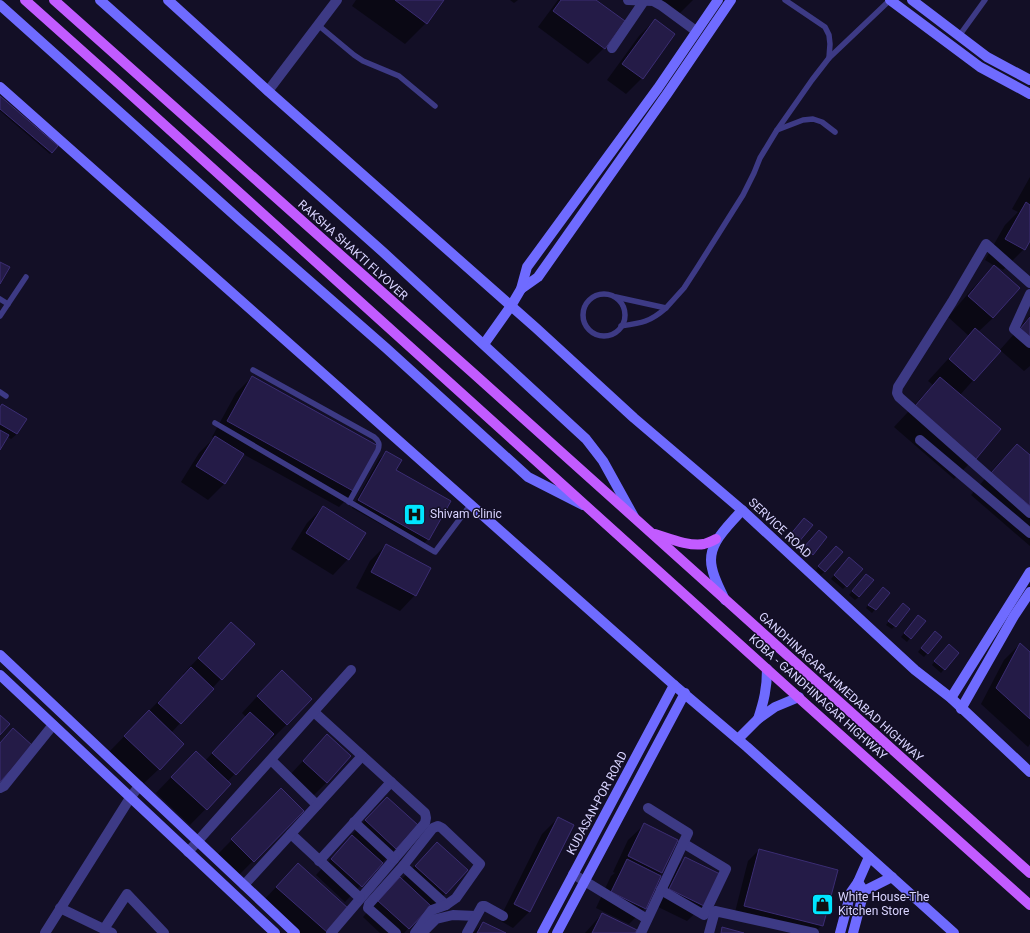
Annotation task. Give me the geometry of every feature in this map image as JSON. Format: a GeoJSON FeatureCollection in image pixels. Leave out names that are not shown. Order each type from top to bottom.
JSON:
{"type":"FeatureCollection","features":[{"type":"Feature","properties":{"kind":"main road"},"geometry":{"type":"LineString","coordinates":[[25,0],[206,161],[588,508]]}},
{"type":"Feature","properties":{"kind":"main road","name":"RAKSHA SHAKTI FLYOVER"},"geometry":{"type":"LineString","coordinates":[[54,0],[635,520]]}},
{"type":"Feature","properties":{"kind":"main road","name":"KOBA - GANDHINAGAR HIGHWAY"},"geometry":{"type":"LineString","coordinates":[[588,508],[1030,905]]}},
{"type":"Feature","properties":{"kind":"main road","name":"GANDHINAGAR-AHMEDABAD HIGHWAY"},"geometry":{"type":"LineString","coordinates":[[635,520],[1030,873]]}},
{"type":"Feature","properties":{"kind":"main road"},"geometry":{"type":"LineString","coordinates":[[649,532],[666,538],[692,544],[705,544],[716,539]]}},
{"type":"Feature","properties":{"kind":"street"},"geometry":{"type":"LineString","coordinates":[[100,0],[337,210],[586,439],[603,461],[635,520]]}},
{"type":"Feature","properties":{"kind":"street","name":"SERVICE ROAD"},"geometry":{"type":"LineString","coordinates":[[168,0],[268,91],[511,306],[634,418],[742,510],[915,670],[951,698],[1030,772]]}},
{"type":"Feature","properties":{"kind":"street"},"geometry":{"type":"LineString","coordinates":[[268,91],[336,0]]}},
{"type":"Feature","properties":{"kind":"street"},"geometry":{"type":"LineString","coordinates":[[628,0],[653,1],[696,31]]}},
{"type":"Feature","properties":{"kind":"street"},"geometry":{"type":"LineString","coordinates":[[484,344],[521,289],[527,267],[658,88],[718,0]]}},
{"type":"Feature","properties":{"kind":"street"},"geometry":{"type":"LineString","coordinates":[[521,289],[538,277],[667,94],[731,0]]}},
{"type":"Feature","properties":{"kind":"street"},"geometry":{"type":"LineString","coordinates":[[890,0],[980,67],[1030,94]]}},
{"type":"Feature","properties":{"kind":"street"},"geometry":{"type":"LineString","coordinates":[[912,0],[987,56],[1030,80]]}},
{"type":"Feature","properties":{"kind":"street"},"geometry":{"type":"LineString","coordinates":[[612,48],[644,1]]}},
{"type":"Feature","properties":{"kind":"street"},"geometry":{"type":"LineString","coordinates":[[0,5],[235,216],[386,348],[528,478],[588,508]]}},
{"type":"Feature","properties":{"kind":"street"},"geometry":{"type":"LineString","coordinates":[[0,87],[674,685],[738,739],[954,933]]}},
{"type":"Feature","properties":{"kind":"street"},"geometry":{"type":"LineString","coordinates":[[1030,283],[986,244],[952,302],[898,387],[897,393],[899,397],[1030,513]]}},
{"type":"Feature","properties":{"kind":"street"},"geometry":{"type":"LineString","coordinates":[[1030,294],[1014,329],[1030,343]]}},
{"type":"Feature","properties":{"kind":"street"},"geometry":{"type":"LineString","coordinates":[[920,440],[1030,533]]}},
{"type":"Feature","properties":{"kind":"street"},"geometry":{"type":"LineString","coordinates":[[724,600],[710,560],[712,549],[716,539],[742,510]]}},
{"type":"Feature","properties":{"kind":"street"},"geometry":{"type":"LineString","coordinates":[[951,698],[1030,572]]}},
{"type":"Feature","properties":{"kind":"street"},"geometry":{"type":"LineString","coordinates":[[962,709],[1014,616],[1030,592]]}},
{"type":"Feature","properties":{"kind":"street"},"geometry":{"type":"LineString","coordinates":[[1006,610],[1014,616]]}},
{"type":"Feature","properties":{"kind":"street"},"geometry":{"type":"LineString","coordinates":[[0,655],[295,933]]}},
{"type":"Feature","properties":{"kind":"street"},"geometry":{"type":"LineString","coordinates":[[758,719],[767,686],[767,669]]}},
{"type":"Feature","properties":{"kind":"street"},"geometry":{"type":"LineString","coordinates":[[188,852],[351,670]]}},
{"type":"Feature","properties":{"kind":"street"},"geometry":{"type":"LineString","coordinates":[[0,675],[275,933]]}},
{"type":"Feature","properties":{"kind":"street","name":"KUDASAN-POR ROAD"},"geometry":{"type":"LineString","coordinates":[[542,933],[674,685]]}},
{"type":"Feature","properties":{"kind":"street"},"geometry":{"type":"LineString","coordinates":[[556,933],[684,693]]}},
{"type":"Feature","properties":{"kind":"street"},"geometry":{"type":"LineString","coordinates":[[738,739],[758,719],[781,704],[800,697]]}},
{"type":"Feature","properties":{"kind":"street"},"geometry":{"type":"LineString","coordinates":[[314,712],[424,813],[426,818],[425,823],[331,933]]}},
{"type":"Feature","properties":{"kind":"street"},"geometry":{"type":"LineString","coordinates":[[0,788],[4,786],[53,725]]}},
{"type":"Feature","properties":{"kind":"street"},"geometry":{"type":"LineString","coordinates":[[244,885],[362,756]]}},
{"type":"Feature","properties":{"kind":"street"},"geometry":{"type":"LineString","coordinates":[[271,760],[317,805]]}},
{"type":"Feature","properties":{"kind":"street"},"geometry":{"type":"LineString","coordinates":[[624,779],[635,786]]}},
{"type":"Feature","properties":{"kind":"street"},"geometry":{"type":"LineString","coordinates":[[319,860],[391,782]]}},
{"type":"Feature","properties":{"kind":"street"},"geometry":{"type":"LineString","coordinates":[[45,933],[139,786]]}},
{"type":"Feature","properties":{"kind":"street"},"geometry":{"type":"LineString","coordinates":[[641,933],[688,833],[648,808]]}},
{"type":"Feature","properties":{"kind":"street"},"geometry":{"type":"LineString","coordinates":[[354,822],[394,859]]}},
{"type":"Feature","properties":{"kind":"street"},"geometry":{"type":"LineString","coordinates":[[396,933],[368,908],[369,904],[403,866],[433,828],[438,826],[442,828],[480,864],[456,898],[446,905],[432,910],[415,933]]}},
{"type":"Feature","properties":{"kind":"street"},"geometry":{"type":"LineString","coordinates":[[291,834],[360,898]]}},
{"type":"Feature","properties":{"kind":"street"},"geometry":{"type":"LineString","coordinates":[[660,890],[704,915],[726,869],[683,843]]}},
{"type":"Feature","properties":{"kind":"street"},"geometry":{"type":"LineString","coordinates":[[840,933],[851,892],[858,882],[869,857]]}},
{"type":"Feature","properties":{"kind":"street"},"geometry":{"type":"LineString","coordinates":[[403,866],[446,905]]}},
{"type":"Feature","properties":{"kind":"street"},"geometry":{"type":"LineString","coordinates":[[573,874],[647,919]]}},
{"type":"Feature","properties":{"kind":"street"},"geometry":{"type":"LineString","coordinates":[[864,892],[892,877]]}},
{"type":"Feature","properties":{"kind":"street"},"geometry":{"type":"LineString","coordinates":[[853,933],[864,892],[858,882]]}},
{"type":"Feature","properties":{"kind":"street"},"geometry":{"type":"LineString","coordinates":[[60,908],[108,931],[127,894],[164,933]]}},
{"type":"Feature","properties":{"kind":"street"},"geometry":{"type":"LineString","coordinates":[[467,933],[482,906],[485,906],[503,916]]}},
{"type":"Feature","properties":{"kind":"street"},"geometry":{"type":"LineString","coordinates":[[709,933],[715,911],[777,929],[814,933]]}},
{"type":"Feature","properties":{"kind":"street"},"geometry":{"type":"LineString","coordinates":[[422,933],[436,919],[453,915],[476,916]]}},
{"type":"Feature","properties":{"kind":"lane"},"geometry":{"type":"LineString","coordinates":[[785,0],[825,27],[829,35],[829,58]]}},
{"type":"Feature","properties":{"kind":"lane"},"geometry":{"type":"LineString","coordinates":[[621,326],[647,322],[656,317],[684,288],[743,195],[769,142],[812,80],[829,58],[890,0]]}},
{"type":"Feature","properties":{"kind":"lane"},"geometry":{"type":"LineString","coordinates":[[959,36],[985,0]]}},
{"type":"Feature","properties":{"kind":"lane"},"geometry":{"type":"LineString","coordinates":[[318,25],[354,55],[363,61],[399,76],[435,106]]}},
{"type":"Feature","properties":{"kind":"lane"},"geometry":{"type":"LineString","coordinates":[[777,130],[803,120],[813,119],[822,122],[835,132]]}},
{"type":"Feature","properties":{"kind":"lane"},"geometry":{"type":"LineString","coordinates":[[0,316],[26,277]]}},
{"type":"Feature","properties":{"kind":"lane"},"geometry":{"type":"LineString","coordinates":[[612,296],[621,303],[624,309],[624,320],[621,326],[612,334],[601,336],[590,331],[584,321],[584,309],[590,299],[601,294],[607,294],[666,308]]}},
{"type":"Feature","properties":{"kind":"lane"},"geometry":{"type":"LineString","coordinates":[[0,299],[8,304]]}},
{"type":"Feature","properties":{"kind":"lane"},"geometry":{"type":"LineString","coordinates":[[253,370],[374,437],[378,441],[380,445],[378,450],[349,502]]}},
{"type":"Feature","properties":{"kind":"lane"},"geometry":{"type":"LineString","coordinates":[[0,392],[6,396]]}},
{"type":"Feature","properties":{"kind":"lane"},"geometry":{"type":"LineString","coordinates":[[215,422],[435,552],[471,504]]}},
{"type":"Feature","properties":{"kind":"building"},"geometry":{"type":"Polygon","coordinates":[[[395,0],[444,0],[427,24],[395,0]]]}},
{"type":"Feature","properties":{"kind":"building"},"geometry":{"type":"Polygon","coordinates":[[[561,0],[596,0],[625,21],[605,49],[553,11],[561,0]]]}},
{"type":"Feature","properties":{"kind":"building"},"geometry":{"type":"Polygon","coordinates":[[[655,19],[675,34],[643,79],[622,64],[655,19]]]}},
{"type":"Feature","properties":{"kind":"building"},"geometry":{"type":"Polygon","coordinates":[[[0,96],[58,146],[52,153],[0,109],[0,96]]]}},
{"type":"Feature","properties":{"kind":"building"},"geometry":{"type":"Polygon","coordinates":[[[1026,202],[1030,205],[1030,241],[1025,250],[1005,239],[1026,202]]]}},
{"type":"Feature","properties":{"kind":"building"},"geometry":{"type":"Polygon","coordinates":[[[0,262],[10,267],[0,284],[0,262]]]}},
{"type":"Feature","properties":{"kind":"building"},"geometry":{"type":"Polygon","coordinates":[[[994,265],[1020,288],[993,318],[968,296],[994,265]]]}},
{"type":"Feature","properties":{"kind":"building"},"geometry":{"type":"Polygon","coordinates":[[[1030,317],[1030,337],[1020,329],[1030,317]]]}},
{"type":"Feature","properties":{"kind":"building"},"geometry":{"type":"Polygon","coordinates":[[[975,328],[1001,351],[974,381],[949,359],[975,328]]]}},
{"type":"Feature","properties":{"kind":"building"},"geometry":{"type":"Polygon","coordinates":[[[252,376],[380,447],[355,492],[227,421],[252,376]]]}},
{"type":"Feature","properties":{"kind":"building"},"geometry":{"type":"Polygon","coordinates":[[[940,377],[1001,429],[976,459],[915,406],[940,377]]]}},
{"type":"Feature","properties":{"kind":"building"},"geometry":{"type":"Polygon","coordinates":[[[2,404],[27,419],[17,434],[0,424],[0,407],[2,404]]]}},
{"type":"Feature","properties":{"kind":"building"},"geometry":{"type":"Polygon","coordinates":[[[0,430],[9,435],[0,450],[0,430]]]}},
{"type":"Feature","properties":{"kind":"building"},"geometry":{"type":"Polygon","coordinates":[[[215,436],[244,454],[225,484],[196,466],[215,436]]]}},
{"type":"Feature","properties":{"kind":"building"},"geometry":{"type":"Polygon","coordinates":[[[1017,444],[1030,455],[1030,506],[991,473],[1017,444]]]}},
{"type":"Feature","properties":{"kind":"building"},"geometry":{"type":"Polygon","coordinates":[[[386,451],[402,460],[396,470],[451,501],[429,540],[358,500],[386,451]]]}},
{"type":"Feature","properties":{"kind":"building"},"geometry":{"type":"Polygon","coordinates":[[[323,506],[366,533],[349,560],[306,533],[323,506]]]}},
{"type":"Feature","properties":{"kind":"building"},"geometry":{"type":"Polygon","coordinates":[[[804,518],[813,525],[798,543],[790,535],[804,518]]]}},
{"type":"Feature","properties":{"kind":"building"},"geometry":{"type":"Polygon","coordinates":[[[819,530],[827,537],[813,555],[804,547],[819,530]]]}},
{"type":"Feature","properties":{"kind":"building"},"geometry":{"type":"Polygon","coordinates":[[[386,544],[431,568],[416,596],[371,572],[386,544]]]}},
{"type":"Feature","properties":{"kind":"building"},"geometry":{"type":"Polygon","coordinates":[[[836,546],[843,552],[825,572],[818,566],[836,546]]]}},
{"type":"Feature","properties":{"kind":"building"},"geometry":{"type":"Polygon","coordinates":[[[849,557],[863,569],[847,587],[834,575],[849,557]]]}},
{"type":"Feature","properties":{"kind":"building"},"geometry":{"type":"Polygon","coordinates":[[[866,574],[874,580],[859,597],[852,591],[866,574]]]}},
{"type":"Feature","properties":{"kind":"building"},"geometry":{"type":"Polygon","coordinates":[[[883,587],[890,593],[876,610],[868,605],[883,587]]]}},
{"type":"Feature","properties":{"kind":"building"},"geometry":{"type":"Polygon","coordinates":[[[903,603],[910,609],[896,627],[888,621],[903,603]]]}},
{"type":"Feature","properties":{"kind":"building"},"geometry":{"type":"Polygon","coordinates":[[[918,615],[926,621],[911,639],[904,633],[918,615]]]}},
{"type":"Feature","properties":{"kind":"building"},"geometry":{"type":"Polygon","coordinates":[[[231,622],[255,644],[222,680],[198,658],[231,622]]]}},
{"type":"Feature","properties":{"kind":"building"},"geometry":{"type":"Polygon","coordinates":[[[935,631],[942,637],[928,654],[921,648],[935,631]]]}},
{"type":"Feature","properties":{"kind":"building"},"geometry":{"type":"Polygon","coordinates":[[[1020,643],[1030,652],[1030,719],[996,688],[1020,643]]]}},
{"type":"Feature","properties":{"kind":"building"},"geometry":{"type":"Polygon","coordinates":[[[949,644],[959,653],[945,670],[934,661],[949,644]]]}},
{"type":"Feature","properties":{"kind":"building"},"geometry":{"type":"Polygon","coordinates":[[[191,667],[214,689],[181,724],[158,703],[191,667]]]}},
{"type":"Feature","properties":{"kind":"building"},"geometry":{"type":"Polygon","coordinates":[[[282,670],[312,699],[287,725],[257,696],[282,670]]]}},
{"type":"Feature","properties":{"kind":"building"},"geometry":{"type":"Polygon","coordinates":[[[149,710],[184,744],[160,770],[124,736],[149,710]]]}},
{"type":"Feature","properties":{"kind":"building"},"geometry":{"type":"Polygon","coordinates":[[[250,712],[274,734],[236,775],[212,753],[250,712]]]}},
{"type":"Feature","properties":{"kind":"building"},"geometry":{"type":"Polygon","coordinates":[[[0,715],[10,724],[0,735],[0,715]]]}},
{"type":"Feature","properties":{"kind":"building"},"geometry":{"type":"Polygon","coordinates":[[[13,728],[33,746],[0,782],[0,743],[13,728]]]}},
{"type":"Feature","properties":{"kind":"building"},"geometry":{"type":"Polygon","coordinates":[[[327,734],[351,756],[327,783],[303,761],[327,734]]]}},
{"type":"Feature","properties":{"kind":"building"},"geometry":{"type":"Polygon","coordinates":[[[196,751],[231,784],[207,810],[171,777],[196,751]]]}},
{"type":"Feature","properties":{"kind":"building"},"geometry":{"type":"Polygon","coordinates":[[[281,788],[304,811],[254,862],[231,839],[281,788]]]}},
{"type":"Feature","properties":{"kind":"building"},"geometry":{"type":"Polygon","coordinates":[[[387,797],[418,825],[396,849],[365,820],[387,797]]]}},
{"type":"Feature","properties":{"kind":"building"},"geometry":{"type":"Polygon","coordinates":[[[558,817],[574,825],[530,912],[514,904],[558,817]]]}},
{"type":"Feature","properties":{"kind":"building"},"geometry":{"type":"Polygon","coordinates":[[[644,823],[678,840],[662,873],[628,856],[644,823]]]}},
{"type":"Feature","properties":{"kind":"building"},"geometry":{"type":"Polygon","coordinates":[[[352,835],[383,863],[362,887],[331,859],[352,835]]]}},
{"type":"Feature","properties":{"kind":"building"},"geometry":{"type":"Polygon","coordinates":[[[437,842],[468,870],[446,894],[415,866],[437,842]]]}},
{"type":"Feature","properties":{"kind":"building"},"geometry":{"type":"Polygon","coordinates":[[[759,849],[838,870],[823,926],[744,906],[759,849]]]}},
{"type":"Feature","properties":{"kind":"building"},"geometry":{"type":"Polygon","coordinates":[[[685,857],[720,874],[704,906],[669,889],[685,857]]]}},
{"type":"Feature","properties":{"kind":"building"},"geometry":{"type":"Polygon","coordinates":[[[627,859],[661,876],[646,909],[611,892],[627,859]]]}},
{"type":"Feature","properties":{"kind":"building"},"geometry":{"type":"Polygon","coordinates":[[[298,863],[349,909],[328,933],[276,887],[298,863]]]}},
{"type":"Feature","properties":{"kind":"building"},"geometry":{"type":"Polygon","coordinates":[[[400,877],[431,906],[409,929],[378,901],[400,877]]]}},
{"type":"Feature","properties":{"kind":"building"},"geometry":{"type":"Polygon","coordinates":[[[602,913],[637,930],[635,933],[592,933],[602,913]]]}},
{"type":"Feature","properties":{"kind":"building"},"geometry":{"type":"Polygon","coordinates":[[[483,922],[506,933],[477,933],[483,922]]]}},
{"type":"Feature","properties":{"kind":"building"},"geometry":{"type":"Polygon","coordinates":[[[722,927],[744,933],[721,933],[722,927]]]}},
{"type":"Feature","properties":{"kind":"place","name":"Shivam Clinic"},"geometry":{"type":"Point","coordinates":[414,514]}},
{"type":"Feature","properties":{"kind":"place","name":"White House-The Kitchen Store"},"geometry":{"type":"Point","coordinates":[822,904]}}]}
